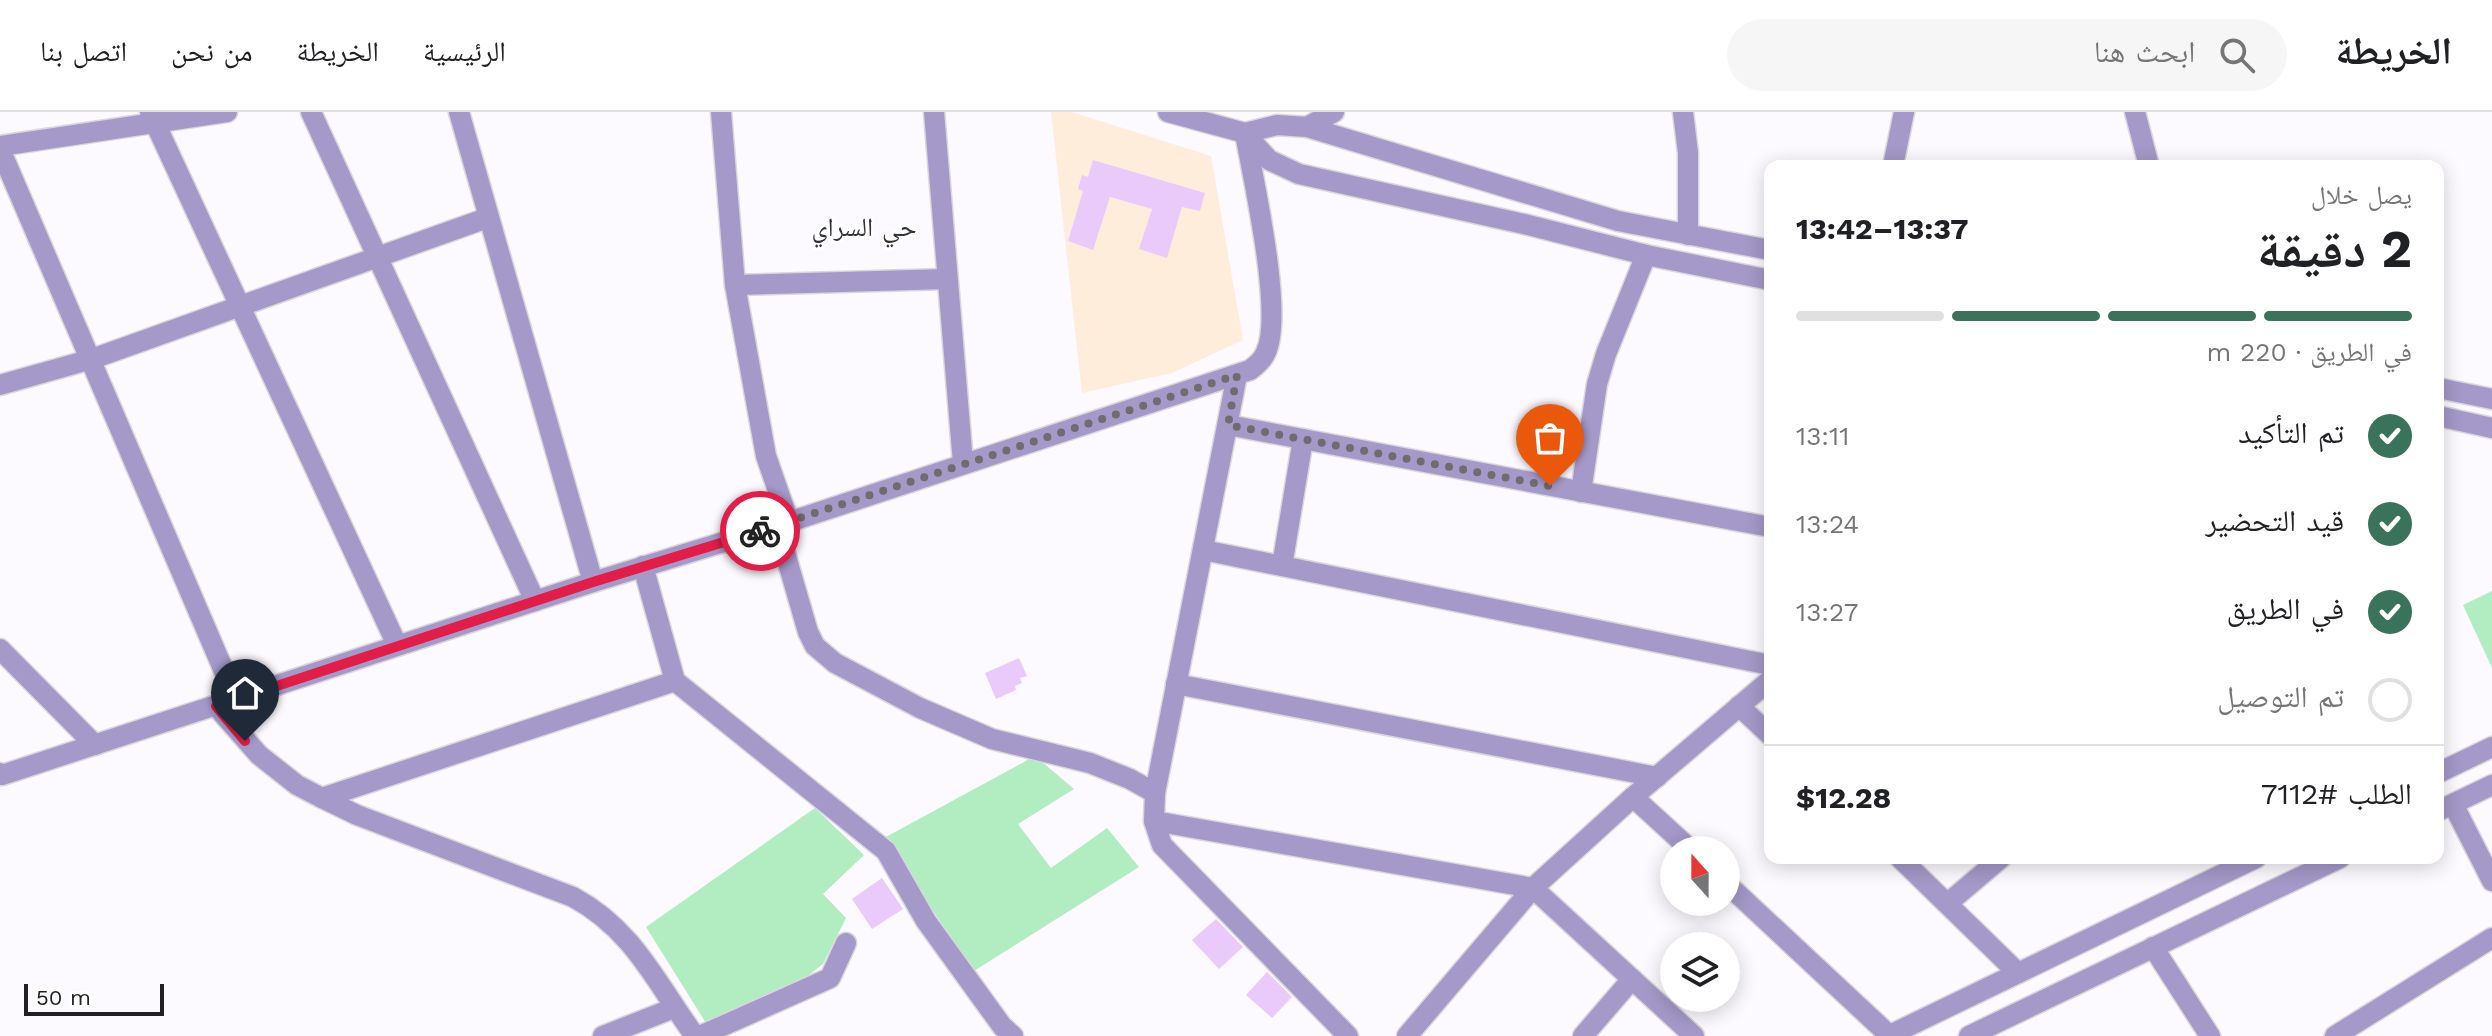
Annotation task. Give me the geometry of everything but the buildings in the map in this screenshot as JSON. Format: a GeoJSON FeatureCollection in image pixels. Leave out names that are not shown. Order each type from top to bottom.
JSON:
{"type":"FeatureCollection","features":[{"type":"Feature","properties":{"kind":"street"},"geometry":{"type":"LineString","coordinates":[[227,112],[153,117],[0,148],[236,699]]}},
{"type":"Feature","properties":{"kind":"street"},"geometry":{"type":"LineString","coordinates":[[311,112],[535,601]]}},
{"type":"Feature","properties":{"kind":"street"},"geometry":{"type":"LineString","coordinates":[[459,112],[593,582]]}},
{"type":"Feature","properties":{"kind":"street"},"geometry":{"type":"LineString","coordinates":[[721,112],[735,285],[766,456],[808,632],[815,646],[835,663],[954,724],[992,739],[1090,763],[1155,793]]}},
{"type":"Feature","properties":{"kind":"street"},"geometry":{"type":"LineString","coordinates":[[934,112],[963,463]]}},
{"type":"Feature","properties":{"kind":"street"},"geometry":{"type":"LineString","coordinates":[[1168,112],[1245,133],[1334,112]]}},
{"type":"Feature","properties":{"kind":"street"},"geometry":{"type":"LineString","coordinates":[[1683,112],[1688,153],[1688,235]]}},
{"type":"Feature","properties":{"kind":"street"},"geometry":{"type":"LineString","coordinates":[[1894,160],[1904,112]]}},
{"type":"Feature","properties":{"kind":"street"},"geometry":{"type":"LineString","coordinates":[[2135,112],[2147,160]]}},
{"type":"Feature","properties":{"kind":"street"},"geometry":{"type":"LineString","coordinates":[[153,117],[397,645]]}},
{"type":"Feature","properties":{"kind":"street"},"geometry":{"type":"LineString","coordinates":[[1285,169],[1276,158],[1275,144],[1294,121]]}},
{"type":"Feature","properties":{"kind":"street"},"geometry":{"type":"LineString","coordinates":[[1294,121],[1618,221],[1764,249]]}},
{"type":"Feature","properties":{"kind":"street"},"geometry":{"type":"LineString","coordinates":[[1245,133],[1269,160],[1285,169],[1646,255],[1764,279]]}},
{"type":"Feature","properties":{"kind":"street"},"geometry":{"type":"LineString","coordinates":[[0,773],[2,775],[593,582],[783,524],[1250,370],[1262,359],[1271,331],[1268,273],[1245,133]]}},
{"type":"Feature","properties":{"kind":"street"},"geometry":{"type":"LineString","coordinates":[[0,385],[92,359],[487,218]]}},
{"type":"Feature","properties":{"kind":"street"},"geometry":{"type":"LineString","coordinates":[[1581,492],[1597,384],[1646,255]]}},
{"type":"Feature","properties":{"kind":"street"},"geometry":{"type":"LineString","coordinates":[[735,285],[947,279]]}},
{"type":"Feature","properties":{"kind":"street"},"geometry":{"type":"LineString","coordinates":[[1237,375],[1155,793],[1154,821],[1162,845],[1348,1036]]}},
{"type":"Feature","properties":{"kind":"street"},"geometry":{"type":"LineString","coordinates":[[2444,389],[2492,399]]}},
{"type":"Feature","properties":{"kind":"street"},"geometry":{"type":"LineString","coordinates":[[2444,417],[2492,428]]}},
{"type":"Feature","properties":{"kind":"street"},"geometry":{"type":"LineString","coordinates":[[1228,425],[1764,526]]}},
{"type":"Feature","properties":{"kind":"street"},"geometry":{"type":"LineString","coordinates":[[1282,566],[1303,439]]}},
{"type":"Feature","properties":{"kind":"street"},"geometry":{"type":"LineString","coordinates":[[1203,550],[1764,664]]}},
{"type":"Feature","properties":{"kind":"street"},"geometry":{"type":"LineString","coordinates":[[643,566],[675,681],[886,851],[926,921],[1002,1026],[1013,1036]]}},
{"type":"Feature","properties":{"kind":"street"},"geometry":{"type":"LineString","coordinates":[[0,649],[95,745]]}},
{"type":"Feature","properties":{"kind":"street"},"geometry":{"type":"LineString","coordinates":[[322,798],[675,681]]}},
{"type":"Feature","properties":{"kind":"street"},"geometry":{"type":"LineString","coordinates":[[1176,684],[1657,777]]}},
{"type":"Feature","properties":{"kind":"street"},"geometry":{"type":"LineString","coordinates":[[1407,1036],[1533,888],[1764,685]]}},
{"type":"Feature","properties":{"kind":"street"},"geometry":{"type":"LineString","coordinates":[[216,706],[259,755],[297,785],[357,815],[573,897],[604,916],[649,965],[674,1008],[698,1036],[830,978],[846,943]]}},
{"type":"Feature","properties":{"kind":"street"},"geometry":{"type":"LineString","coordinates":[[1739,706],[1764,729]]}},
{"type":"Feature","properties":{"kind":"street"},"geometry":{"type":"LineString","coordinates":[[2444,770],[2492,747]]}},
{"type":"Feature","properties":{"kind":"street"},"geometry":{"type":"LineString","coordinates":[[2492,785],[2445,808],[2492,881]]}},
{"type":"Feature","properties":{"kind":"street"},"geometry":{"type":"LineString","coordinates":[[1633,797],[1676,836]]}},
{"type":"Feature","properties":{"kind":"street"},"geometry":{"type":"LineString","coordinates":[[1154,821],[1533,888],[1694,1036]]}},
{"type":"Feature","properties":{"kind":"street"},"geometry":{"type":"LineString","coordinates":[[1906,864],[2018,973]]}},
{"type":"Feature","properties":{"kind":"street"},"geometry":{"type":"LineString","coordinates":[[1948,903],[1994,864]]}},
{"type":"Feature","properties":{"kind":"street"},"geometry":{"type":"LineString","coordinates":[[1740,896],[1888,1036],[2018,973],[2228,864]]}},
{"type":"Feature","properties":{"kind":"street"},"geometry":{"type":"LineString","coordinates":[[1969,1036],[1996,1030],[2153,947],[2327,864]]}},
{"type":"Feature","properties":{"kind":"street"},"geometry":{"type":"LineString","coordinates":[[2335,1036],[2492,938]]}},
{"type":"Feature","properties":{"kind":"street"},"geometry":{"type":"LineString","coordinates":[[2153,947],[2210,1036]]}},
{"type":"Feature","properties":{"kind":"street"},"geometry":{"type":"LineString","coordinates":[[1583,1036],[1632,979]]}},
{"type":"Feature","properties":{"kind":"street"},"geometry":{"type":"LineString","coordinates":[[603,1036],[674,1008]]}},
{"type":"Feature","properties":{"kind":"shaded area"},"geometry":{"type":"Polygon","coordinates":[[[1051,112],[1072,112],[1211,156],[1243,340],[1172,373],[1082,393],[1051,112]]]}},
{"type":"Feature","properties":{"kind":"green space"},"geometry":{"type":"Polygon","coordinates":[[[2492,591],[2492,668],[2463,605],[2492,591]]]}},
{"type":"Feature","properties":{"kind":"green space"},"geometry":{"type":"Polygon","coordinates":[[[1035,756],[1074,789],[1018,824],[1051,868],[1107,828],[1139,867],[974,971],[884,838],[1035,756]]]}},
{"type":"Feature","properties":{"kind":"green space"},"geometry":{"type":"Polygon","coordinates":[[[815,808],[864,855],[823,894],[846,918],[823,964],[809,975],[706,1023],[646,927],[815,808]]]}},
{"type":"Feature","properties":{"kind":"way so far"},"geometry":{"type":"LineString","coordinates":[[760,531],[1237,375],[1228,425],[1550,486]]}},
{"type":"Feature","properties":{"kind":"district","name":"حي السراي"},"geometry":{"type":"Point","coordinates":[864,227]}},
{"type":"Feature","properties":{"kind":"route"},"geometry":{"type":"LineString","coordinates":[[245,741],[216,706],[397,645],[760,531]]}}]}
